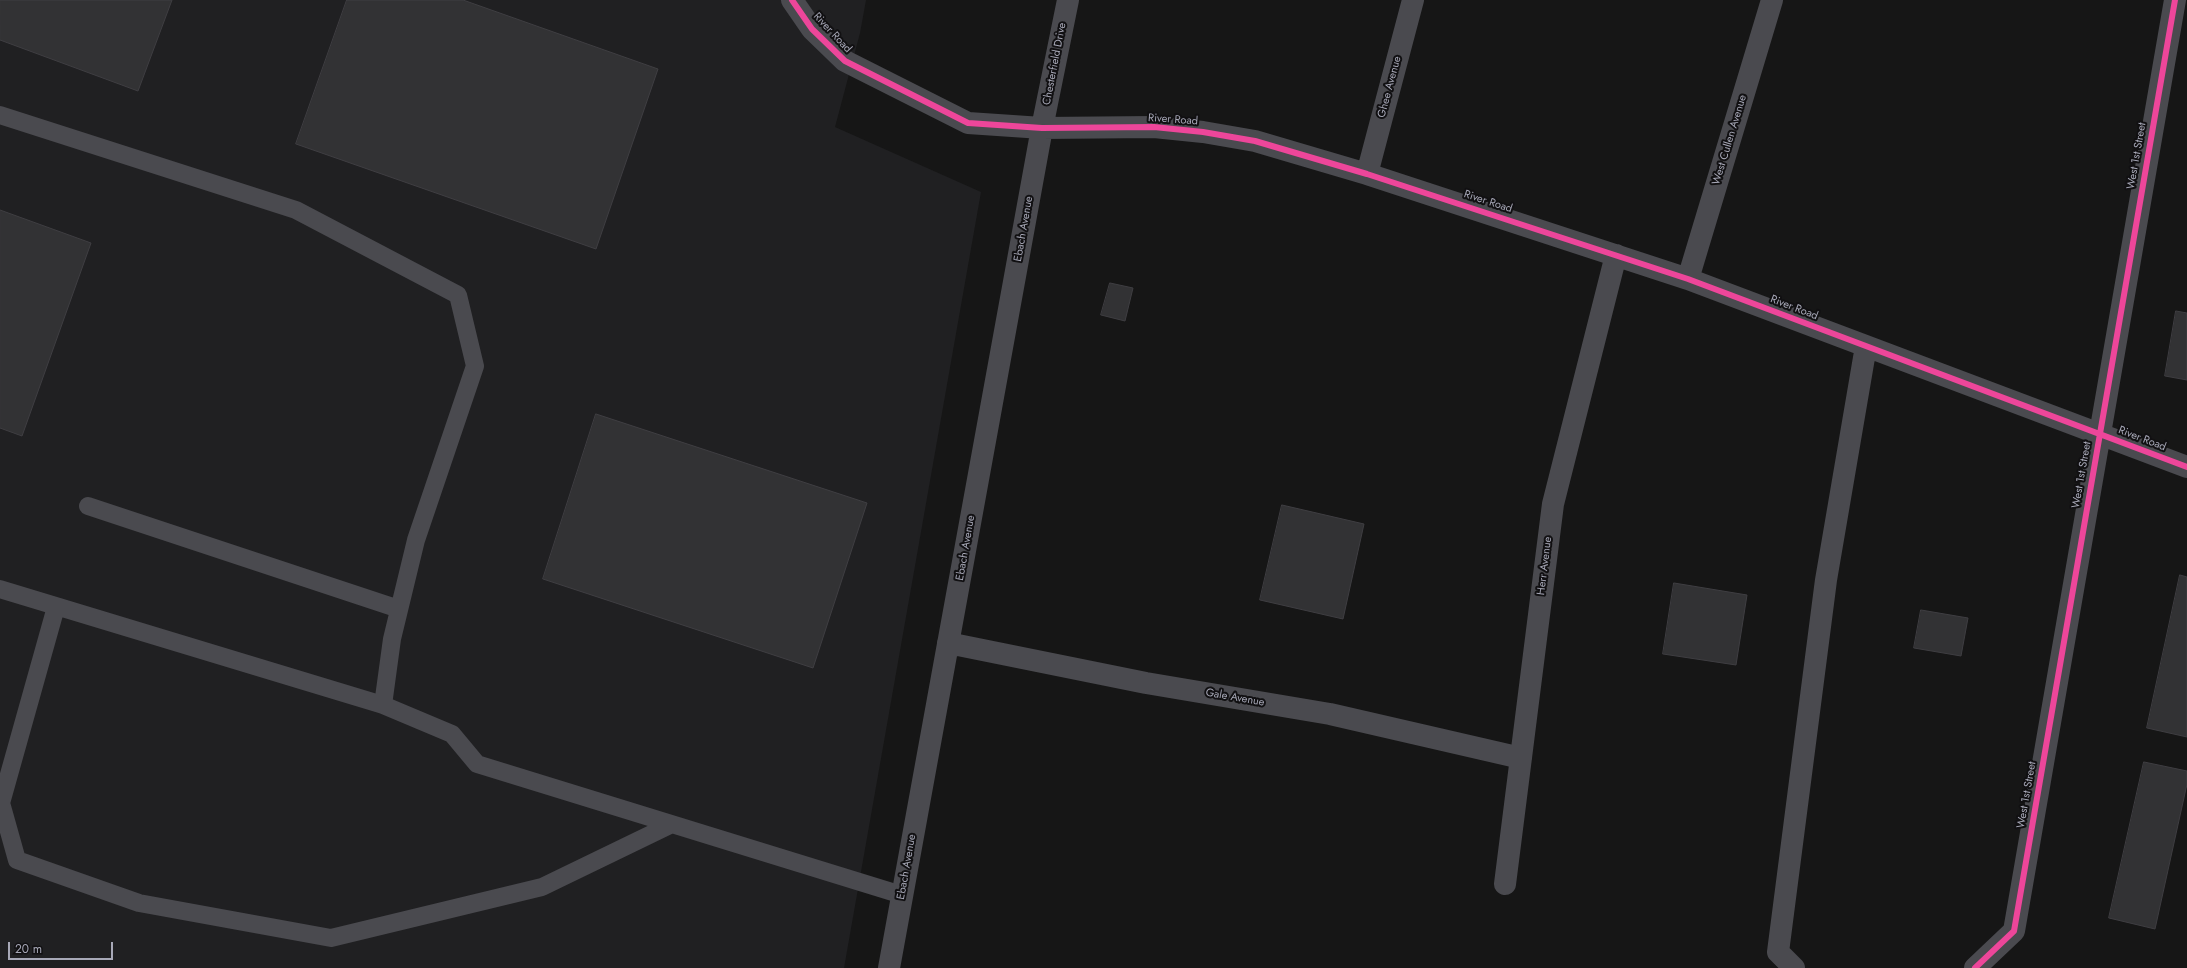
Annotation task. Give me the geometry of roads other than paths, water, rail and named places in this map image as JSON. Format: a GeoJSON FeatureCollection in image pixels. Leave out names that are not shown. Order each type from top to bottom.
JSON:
{"type":"FeatureCollection","features":[{"type":"Feature","properties":{"kind":"street","name":"River Road"},"geometry":{"type":"LineString","coordinates":[[792,0],[812,29],[845,61],[968,123],[1042,128],[1154,127],[1203,132],[1255,141],[1368,174],[1688,279],[2187,467]]}},
{"type":"Feature","properties":{"kind":"street","name":"Chesterfield Drive"},"geometry":{"type":"LineString","coordinates":[[1042,128],[1068,0]]}},
{"type":"Feature","properties":{"kind":"street","name":"Ghee Avenue"},"geometry":{"type":"LineString","coordinates":[[1368,174],[1413,0]]}},
{"type":"Feature","properties":{"kind":"street","name":"West Cullen Avenue"},"geometry":{"type":"LineString","coordinates":[[1688,279],[1772,0]]}},
{"type":"Feature","properties":{"kind":"street","name":"West 1st Street"},"geometry":{"type":"LineString","coordinates":[[1975,968],[2014,931],[2175,0]]}},
{"type":"Feature","properties":{"kind":"street","name":"Ebach Avenue"},"geometry":{"type":"LineString","coordinates":[[889,968],[1042,128]]}},
{"type":"Feature","properties":{"kind":"street","name":"Herr Avenue"},"geometry":{"type":"LineString","coordinates":[[1505,884],[1553,504],[1616,255]]}},
{"type":"Feature","properties":{"kind":"street"},"geometry":{"type":"LineString","coordinates":[[1794,968],[1778,952],[1826,580],[1866,346]]}},
{"type":"Feature","properties":{"kind":"street","name":"Gale Avenue"},"geometry":{"type":"LineString","coordinates":[[948,643],[1146,683],[1330,714],[1521,758]]}},
{"type":"Feature","properties":{"kind":"lane"},"geometry":{"type":"LineString","coordinates":[[0,115],[296,210],[458,295],[475,366],[416,540],[392,639],[383,705]]}},
{"type":"Feature","properties":{"kind":"lane"},"geometry":{"type":"LineString","coordinates":[[88,506],[399,609]]}},
{"type":"Feature","properties":{"kind":"lane"},"geometry":{"type":"LineString","coordinates":[[0,589],[383,705],[452,734],[477,764],[670,825],[902,895]]}},
{"type":"Feature","properties":{"kind":"lane"},"geometry":{"type":"LineString","coordinates":[[56,607],[0,803],[17,860],[139,903],[330,938],[542,886],[670,825]]}}]}
